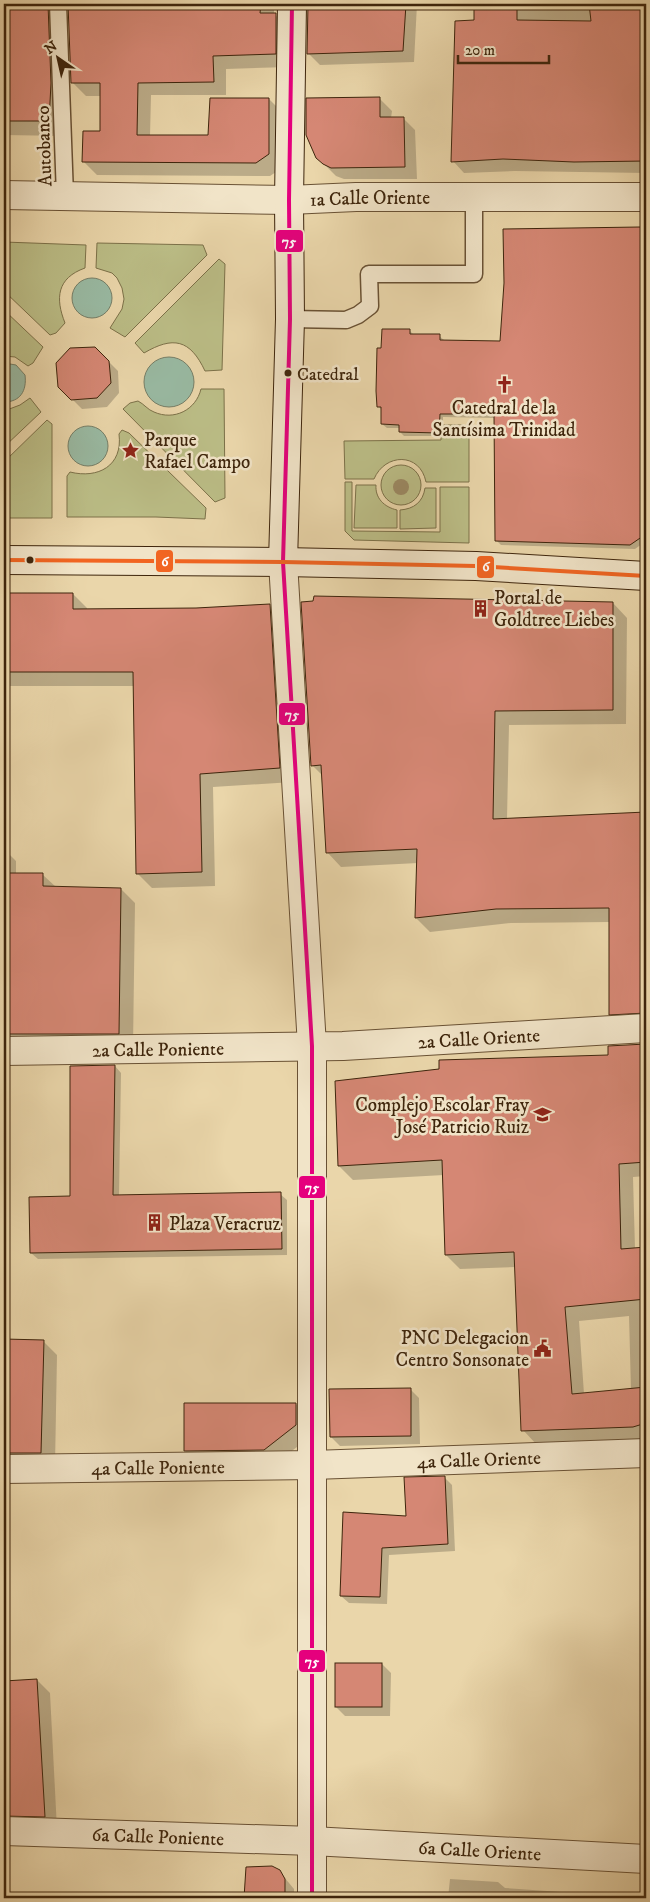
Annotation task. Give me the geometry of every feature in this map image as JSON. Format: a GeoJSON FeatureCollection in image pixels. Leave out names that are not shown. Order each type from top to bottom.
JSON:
{"type":"FeatureCollection","features":[{"type":"Feature","properties":{"kind":"street"},"geometry":{"type":"LineString","coordinates":[[292,4],[289,200],[290,320],[283,562],[312,1046],[312,1898]]}},
{"type":"Feature","properties":{"kind":"street","name":"1a Calle Oriente"},"geometry":{"type":"LineString","coordinates":[[4,195],[289,200],[356,197],[646,197]]}},
{"type":"Feature","properties":{"kind":"street"},"geometry":{"type":"LineString","coordinates":[[4,560],[283,562],[476,566],[646,576]]}},
{"type":"Feature","properties":{"kind":"street","name":"2a Calle Oriente"},"geometry":{"type":"LineString","coordinates":[[312,1046],[646,1028]]}},
{"type":"Feature","properties":{"kind":"street","name":"2a Calle Poniente"},"geometry":{"type":"LineString","coordinates":[[4,1051],[312,1046]]}},
{"type":"Feature","properties":{"kind":"street","name":"4a Calle Oriente"},"geometry":{"type":"LineString","coordinates":[[313,1465],[646,1453]]}},
{"type":"Feature","properties":{"kind":"street","name":"4a Calle Poniente"},"geometry":{"type":"LineString","coordinates":[[4,1468],[313,1465]]}},
{"type":"Feature","properties":{"kind":"street","name":"6a Calle Poniente"},"geometry":{"type":"LineString","coordinates":[[4,1831],[312,1841]]}},
{"type":"Feature","properties":{"kind":"street","name":"6a Calle Oriente"},"geometry":{"type":"LineString","coordinates":[[312,1841],[646,1859]]}},
{"type":"Feature","properties":{"kind":"lane","name":"Autobanco"},"geometry":{"type":"LineString","coordinates":[[58,4],[65,196]]}},
{"type":"Feature","properties":{"kind":"lane"},"geometry":{"type":"LineString","coordinates":[[290,320],[346,320],[358,315],[370,306],[369,274],[474,274],[474,197]]}},
{"type":"Feature","properties":{"kind":"shaded area"},"geometry":{"type":"Polygon","coordinates":[[[4,242],[86,245],[85,268],[69,277],[61,290],[60,305],[65,323],[56,333],[50,335],[4,291],[4,242]]]}},
{"type":"Feature","properties":{"kind":"shaded area"},"geometry":{"type":"Polygon","coordinates":[[[97,243],[203,245],[207,255],[125,337],[110,328],[122,309],[124,299],[122,288],[117,278],[112,273],[96,268],[97,243]]]}},
{"type":"Feature","properties":{"kind":"shaded area"},"geometry":{"type":"Polygon","coordinates":[[[219,259],[225,264],[222,370],[205,371],[193,352],[180,344],[164,344],[144,353],[135,343],[219,259]]]}},
{"type":"Feature","properties":{"kind":"shaded area"},"geometry":{"type":"Polygon","coordinates":[[[92,278],[103,281],[109,287],[112,298],[109,309],[103,315],[92,318],[81,315],[75,309],[72,298],[75,287],[81,281],[92,278]]]}},
{"type":"Feature","properties":{"kind":"shaded area"},"geometry":{"type":"Polygon","coordinates":[[[4,310],[43,347],[33,363],[28,366],[15,357],[4,356],[4,310]]]}},
{"type":"Feature","properties":{"kind":"shaded area"},"geometry":{"type":"Polygon","coordinates":[[[169,357],[179,359],[187,364],[192,372],[194,382],[192,392],[187,400],[179,405],[169,407],[159,405],[151,400],[146,392],[144,382],[146,372],[151,364],[159,359],[169,357]]]}},
{"type":"Feature","properties":{"kind":"shaded area"},"geometry":{"type":"Polygon","coordinates":[[[4,363],[16,365],[25,375],[25,386],[18,398],[4,402],[4,363]]]}},
{"type":"Feature","properties":{"kind":"shaded area"},"geometry":{"type":"Polygon","coordinates":[[[201,389],[224,389],[225,498],[215,502],[123,409],[130,403],[138,401],[154,412],[169,415],[176,414],[183,412],[194,403],[201,389]]]}},
{"type":"Feature","properties":{"kind":"shaded area"},"geometry":{"type":"Polygon","coordinates":[[[30,398],[41,412],[4,447],[4,411],[20,405],[30,398]]]}},
{"type":"Feature","properties":{"kind":"shaded area"},"geometry":{"type":"Polygon","coordinates":[[[47,420],[52,424],[52,518],[4,518],[4,462],[47,420]]]}},
{"type":"Feature","properties":{"kind":"shaded area"},"geometry":{"type":"Polygon","coordinates":[[[441,425],[463,425],[464,430],[469,430],[469,482],[426,482],[417,465],[402,459],[386,464],[379,470],[374,479],[345,479],[344,441],[441,440],[441,425]]]}},
{"type":"Feature","properties":{"kind":"shaded area"},"geometry":{"type":"Polygon","coordinates":[[[92,426],[99,429],[105,435],[108,446],[107,454],[99,463],[92,466],[84,466],[77,463],[69,454],[68,442],[71,435],[80,427],[92,426]]]}},
{"type":"Feature","properties":{"kind":"shaded area"},"geometry":{"type":"Polygon","coordinates":[[[122,430],[129,433],[206,508],[205,519],[67,517],[67,476],[70,472],[90,474],[107,468],[117,454],[119,434],[122,430]]]}},
{"type":"Feature","properties":{"kind":"shaded area"},"geometry":{"type":"Polygon","coordinates":[[[401,465],[415,471],[421,485],[415,499],[401,505],[387,499],[381,485],[387,471],[401,465]]]}},
{"type":"Feature","properties":{"kind":"shaded area"},"geometry":{"type":"Polygon","coordinates":[[[345,482],[352,482],[352,531],[440,532],[440,487],[469,487],[469,543],[354,540],[345,531],[345,482]]]}},
{"type":"Feature","properties":{"kind":"shaded area"},"geometry":{"type":"Polygon","coordinates":[[[356,485],[376,485],[377,494],[381,501],[388,507],[397,510],[397,528],[354,528],[356,485]]]}},
{"type":"Feature","properties":{"kind":"shaded area"},"geometry":{"type":"Polygon","coordinates":[[[425,488],[436,488],[436,528],[400,529],[400,510],[417,504],[425,488]]]}},
{"type":"Feature","properties":{"kind":"building"},"geometry":{"type":"Polygon","coordinates":[[[4,4],[48,4],[51,83],[49,121],[4,121],[4,4]]]}},
{"type":"Feature","properties":{"kind":"building"},"geometry":{"type":"Polygon","coordinates":[[[68,4],[261,4],[260,13],[276,13],[276,54],[213,56],[214,82],[138,83],[137,135],[208,135],[210,98],[269,98],[269,154],[256,163],[82,162],[83,131],[100,131],[100,83],[71,83],[68,4]]]}},
{"type":"Feature","properties":{"kind":"building"},"geometry":{"type":"Polygon","coordinates":[[[308,4],[406,4],[403,51],[307,54],[308,4]]]}},
{"type":"Feature","properties":{"kind":"building"},"geometry":{"type":"Polygon","coordinates":[[[474,4],[504,4],[504,9],[517,9],[517,20],[591,21],[589,4],[646,4],[646,161],[574,162],[503,159],[451,162],[455,21],[474,20],[474,4]]]}},
{"type":"Feature","properties":{"kind":"building"},"geometry":{"type":"Polygon","coordinates":[[[380,97],[380,117],[404,117],[405,167],[331,168],[316,158],[306,135],[306,98],[380,97]]]}},
{"type":"Feature","properties":{"kind":"building"},"geometry":{"type":"Polygon","coordinates":[[[640,227],[646,234],[646,534],[630,545],[495,541],[494,414],[440,414],[439,433],[399,432],[399,425],[381,424],[381,407],[377,407],[376,391],[377,348],[381,348],[382,329],[410,329],[410,334],[440,334],[440,340],[500,341],[504,283],[503,229],[640,227]]]}},
{"type":"Feature","properties":{"kind":"building"},"geometry":{"type":"Polygon","coordinates":[[[95,347],[109,361],[111,383],[97,398],[71,400],[58,387],[56,363],[70,348],[95,347]]]}},
{"type":"Feature","properties":{"kind":"building"},"geometry":{"type":"Polygon","coordinates":[[[4,593],[73,593],[73,609],[196,608],[270,604],[280,768],[200,774],[202,872],[136,874],[133,672],[4,672],[4,593]]]}},
{"type":"Feature","properties":{"kind":"building"},"geometry":{"type":"Polygon","coordinates":[[[314,596],[613,602],[613,710],[495,711],[493,819],[646,812],[646,1013],[609,1015],[609,908],[496,909],[415,918],[417,849],[326,853],[321,765],[311,766],[301,602],[313,601],[314,596]]]}},
{"type":"Feature","properties":{"kind":"building"},"geometry":{"type":"Polygon","coordinates":[[[4,873],[43,873],[43,886],[121,888],[119,1034],[4,1034],[4,873]]]}},
{"type":"Feature","properties":{"kind":"building"},"geometry":{"type":"Polygon","coordinates":[[[646,1044],[646,1162],[619,1164],[621,1249],[646,1247],[646,1299],[565,1307],[572,1394],[646,1387],[646,1423],[633,1427],[521,1431],[514,1252],[445,1255],[442,1160],[338,1166],[335,1081],[439,1069],[439,1060],[608,1055],[608,1046],[646,1044]]]}},
{"type":"Feature","properties":{"kind":"building","name":"Plaza Veracruz"},"geometry":{"type":"Polygon","coordinates":[[[115,1065],[113,1195],[281,1192],[282,1249],[30,1253],[29,1197],[70,1196],[70,1066],[115,1065]]]}},
{"type":"Feature","properties":{"kind":"building"},"geometry":{"type":"Polygon","coordinates":[[[4,1339],[44,1340],[41,1453],[4,1453],[4,1339]]]}},
{"type":"Feature","properties":{"kind":"building"},"geometry":{"type":"Polygon","coordinates":[[[411,1388],[411,1436],[330,1437],[329,1389],[411,1388]]]}},
{"type":"Feature","properties":{"kind":"building"},"geometry":{"type":"Polygon","coordinates":[[[184,1403],[296,1403],[296,1425],[264,1450],[184,1451],[184,1403]]]}},
{"type":"Feature","properties":{"kind":"building"},"geometry":{"type":"Polygon","coordinates":[[[445,1476],[448,1544],[382,1548],[380,1597],[340,1596],[343,1512],[406,1516],[404,1477],[445,1476]]]}},
{"type":"Feature","properties":{"kind":"building"},"geometry":{"type":"Polygon","coordinates":[[[335,1663],[382,1663],[382,1707],[335,1707],[335,1663]]]}},
{"type":"Feature","properties":{"kind":"building"},"geometry":{"type":"Polygon","coordinates":[[[37,1679],[45,1817],[4,1816],[4,1681],[37,1679]]]}},
{"type":"Feature","properties":{"kind":"building"},"geometry":{"type":"Polygon","coordinates":[[[272,1866],[280,1870],[285,1879],[285,1898],[244,1898],[246,1867],[272,1866]]]}},
{"type":"Feature","properties":{"kind":"transit line","name":"75"},"geometry":{"type":"LineString","coordinates":[[292,4],[289,200],[290,319],[283,562],[312,1046],[312,1898]]}},
{"type":"Feature","properties":{"kind":"transit line","name":"6"},"geometry":{"type":"LineString","coordinates":[[4,560],[283,562],[476,566],[646,576]]}},
{"type":"Feature","properties":{"kind":"place","name":"Catedral"},"geometry":{"type":"Point","coordinates":[288,373]}},
{"type":"Feature","properties":{"kind":"place","name":"Catedral de la Santísima Trinidad"},"geometry":{"type":"Point","coordinates":[504,384]}},
{"type":"Feature","properties":{"kind":"place","name":"Parque Rafael Campo"},"geometry":{"type":"Point","coordinates":[130,450]}},
{"type":"Feature","properties":{"kind":"place","name":"Portal de Goldtree Liebes"},"geometry":{"type":"Point","coordinates":[480,608]}},
{"type":"Feature","properties":{"kind":"place","name":"Complejo Escolar Fray José Patricio Ruiz"},"geometry":{"type":"Point","coordinates":[543,1115]}},
{"type":"Feature","properties":{"kind":"place","name":"Plaza Veracruz"},"geometry":{"type":"Point","coordinates":[155,1223]}},
{"type":"Feature","properties":{"kind":"place","name":"PNC Delegacion Centro Sonsonate"},"geometry":{"type":"Point","coordinates":[543,1348]}}]}
